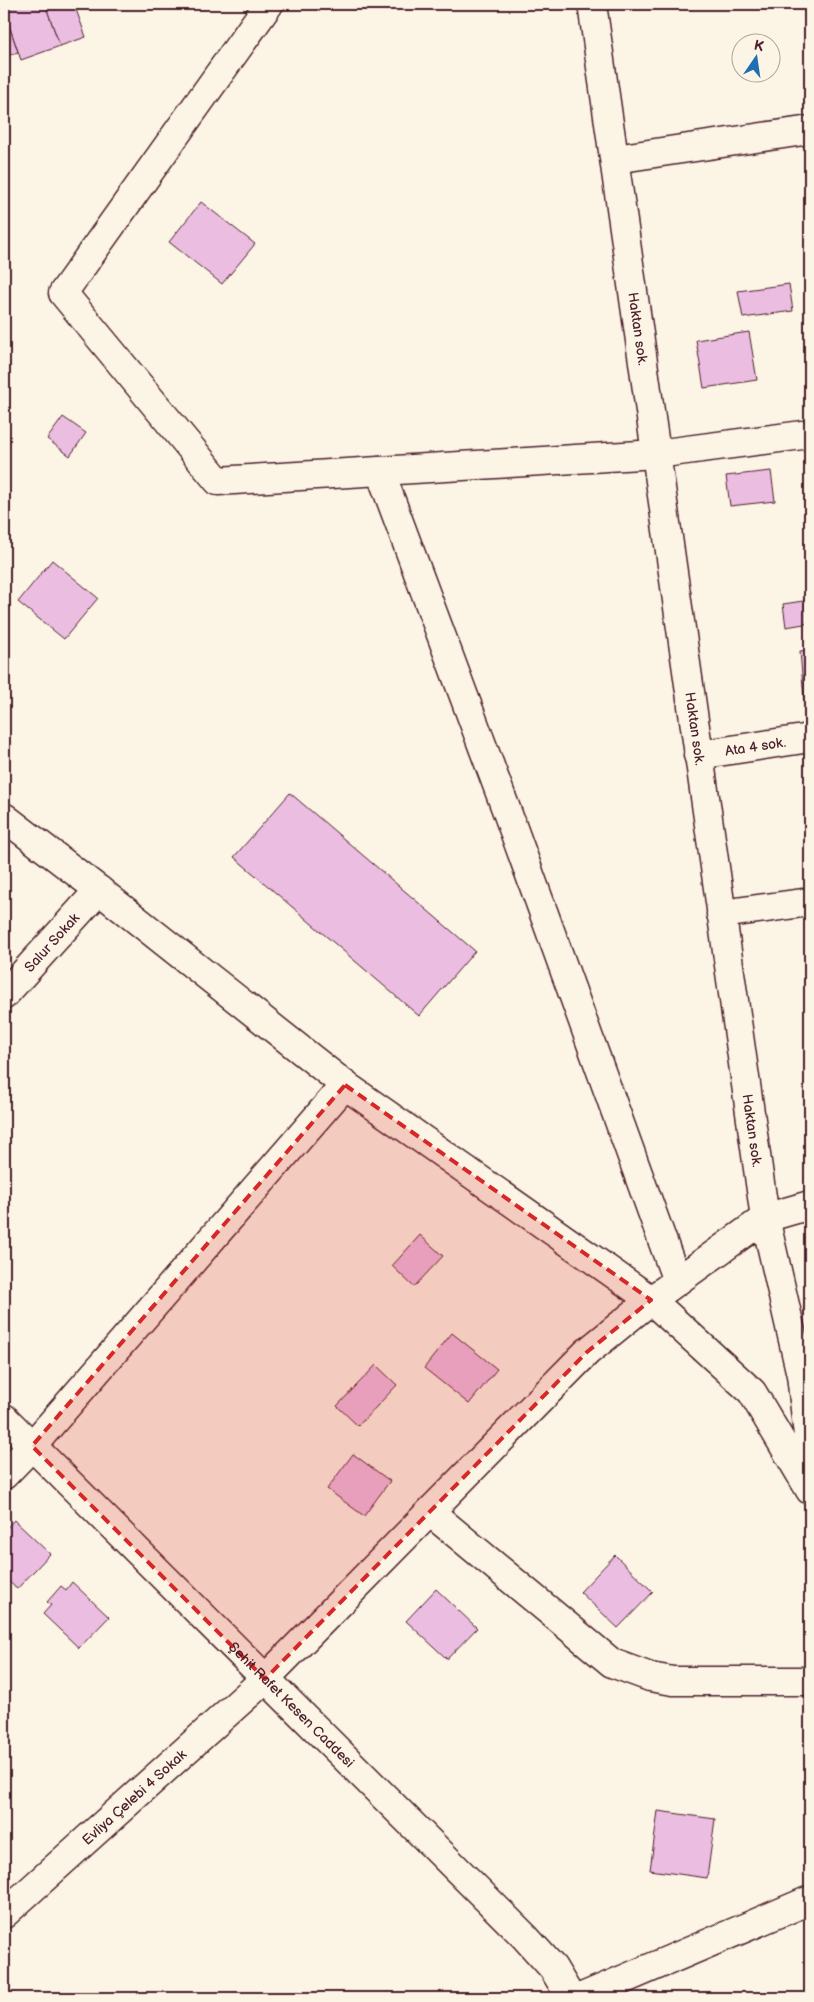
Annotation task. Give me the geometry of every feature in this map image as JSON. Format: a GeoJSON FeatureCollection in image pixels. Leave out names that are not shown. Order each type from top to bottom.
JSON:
{"type":"FeatureCollection","features":[{"type":"Feature","properties":{"kind":"street"},"geometry":{"type":"LineString","coordinates":[[269,4],[63,293],[218,481],[656,454],[810,434]]}},
{"type":"Feature","properties":{"kind":"street","name":"Haktan sok."},"geometry":{"type":"LineString","coordinates":[[592,4],[765,1218],[801,1375],[810,1453]]}},
{"type":"Feature","properties":{"kind":"street"},"geometry":{"type":"LineString","coordinates":[[615,159],[810,130]]}},
{"type":"Feature","properties":{"kind":"street"},"geometry":{"type":"LineString","coordinates":[[380,471],[506,809],[678,1281]]}},
{"type":"Feature","properties":{"kind":"street","name":"Ata 4 sok."},"geometry":{"type":"LineString","coordinates":[[698,755],[810,738]]}},
{"type":"Feature","properties":{"kind":"street"},"geometry":{"type":"LineString","coordinates":[[4,817],[345,1085],[652,1300],[752,1392],[810,1490]]}},
{"type":"Feature","properties":{"kind":"street","name":"Salur Sokak"},"geometry":{"type":"LineString","coordinates":[[4,995],[99,890]]}},
{"type":"Feature","properties":{"kind":"street"},"geometry":{"type":"LineString","coordinates":[[721,914],[810,902]]}},
{"type":"Feature","properties":{"kind":"street"},"geometry":{"type":"LineString","coordinates":[[4,1475],[32,1446],[345,1085]]}},
{"type":"Feature","properties":{"kind":"street","name":"Evliya Çelebi 4 Sokak"},"geometry":{"type":"LineString","coordinates":[[4,1914],[265,1679],[587,1352],[652,1300],[765,1218],[810,1205]]}},
{"type":"Feature","properties":{"kind":"street","name":"Şehit Rafet Kesen Caddesi"},"geometry":{"type":"LineString","coordinates":[[4,1418],[525,1936],[553,1968],[571,1998]]}},
{"type":"Feature","properties":{"kind":"street"},"geometry":{"type":"LineString","coordinates":[[430,1512],[612,1663],[631,1672],[673,1681],[810,1681]]}},
{"type":"Feature","properties":{"kind":"street"},"geometry":{"type":"LineString","coordinates":[[580,1998],[810,1900]]}},
{"type":"Feature","properties":{"kind":"highlighted area"},"geometry":{"type":"Polygon","coordinates":[[[345,1085],[651,1300],[587,1352],[265,1679],[32,1446],[345,1085]]]}},
{"type":"Feature","properties":{"kind":"building"},"geometry":{"type":"Polygon","coordinates":[[[4,4],[45,4],[60,46],[21,60],[4,11],[4,4]]]}},
{"type":"Feature","properties":{"kind":"building"},"geometry":{"type":"Polygon","coordinates":[[[45,4],[74,4],[86,37],[60,46],[45,4]]]}},
{"type":"Feature","properties":{"kind":"building"},"geometry":{"type":"Polygon","coordinates":[[[4,11],[18,52],[4,57],[4,11]]]}},
{"type":"Feature","properties":{"kind":"building"},"geometry":{"type":"Polygon","coordinates":[[[201,202],[255,244],[222,284],[169,242],[201,202]]]}},
{"type":"Feature","properties":{"kind":"building"},"geometry":{"type":"Polygon","coordinates":[[[789,284],[793,311],[743,318],[738,291],[789,284]]]}},
{"type":"Feature","properties":{"kind":"building"},"geometry":{"type":"Polygon","coordinates":[[[749,332],[757,380],[704,388],[696,340],[749,332]]]}},
{"type":"Feature","properties":{"kind":"building"},"geometry":{"type":"Polygon","coordinates":[[[63,417],[86,433],[70,456],[47,439],[63,417]]]}},
{"type":"Feature","properties":{"kind":"building"},"geometry":{"type":"Polygon","coordinates":[[[771,471],[775,501],[730,506],[726,476],[771,471]]]}},
{"type":"Feature","properties":{"kind":"building"},"geometry":{"type":"Polygon","coordinates":[[[52,560],[98,598],[64,639],[18,602],[52,560]]]}},
{"type":"Feature","properties":{"kind":"building"},"geometry":{"type":"Polygon","coordinates":[[[810,600],[810,623],[786,627],[783,604],[810,600]]]}},
{"type":"Feature","properties":{"kind":"building"},"geometry":{"type":"Polygon","coordinates":[[[810,650],[810,711],[805,711],[800,651],[810,650]]]}},
{"type":"Feature","properties":{"kind":"building"},"geometry":{"type":"Polygon","coordinates":[[[290,793],[475,951],[419,1016],[234,857],[290,793]]]}},
{"type":"Feature","properties":{"kind":"building"},"geometry":{"type":"Polygon","coordinates":[[[420,1235],[443,1256],[414,1287],[392,1266],[420,1235]]]}},
{"type":"Feature","properties":{"kind":"building"},"geometry":{"type":"Polygon","coordinates":[[[452,1333],[497,1369],[469,1404],[424,1368],[452,1333]]]}},
{"type":"Feature","properties":{"kind":"building"},"geometry":{"type":"Polygon","coordinates":[[[376,1365],[397,1385],[358,1426],[337,1406],[376,1365]]]}},
{"type":"Feature","properties":{"kind":"building"},"geometry":{"type":"Polygon","coordinates":[[[353,1454],[390,1481],[364,1516],[327,1489],[353,1454]]]}},
{"type":"Feature","properties":{"kind":"building"},"geometry":{"type":"Polygon","coordinates":[[[14,1520],[50,1554],[17,1589],[4,1577],[4,1531],[14,1520]]]}},
{"type":"Feature","properties":{"kind":"building"},"geometry":{"type":"Polygon","coordinates":[[[615,1555],[653,1592],[618,1628],[580,1592],[615,1555]]]}},
{"type":"Feature","properties":{"kind":"building"},"geometry":{"type":"Polygon","coordinates":[[[72,1582],[109,1617],[79,1648],[43,1614],[51,1605],[47,1602],[61,1586],[66,1590],[72,1582]]]}},
{"type":"Feature","properties":{"kind":"building"},"geometry":{"type":"Polygon","coordinates":[[[436,1589],[477,1628],[447,1659],[406,1621],[436,1589]]]}},
{"type":"Feature","properties":{"kind":"building"},"geometry":{"type":"Polygon","coordinates":[[[658,1811],[715,1819],[707,1878],[650,1870],[658,1811]]]}}]}
